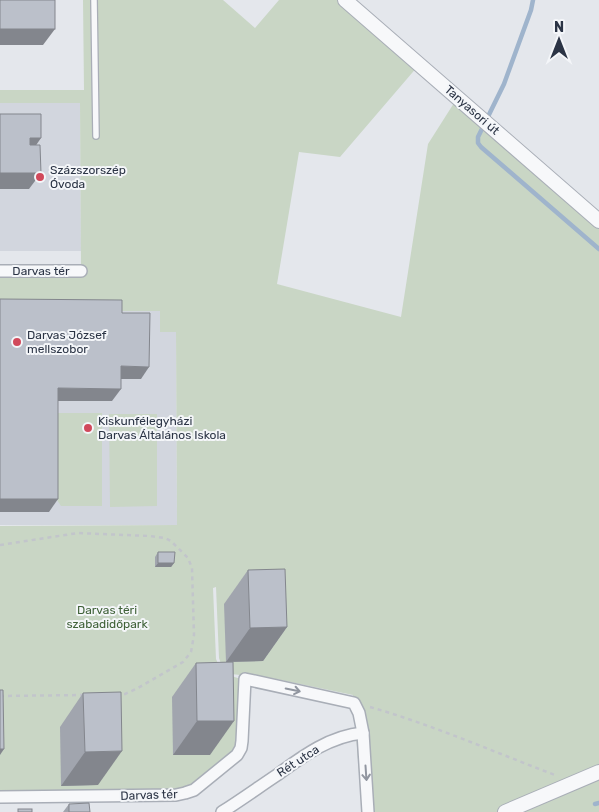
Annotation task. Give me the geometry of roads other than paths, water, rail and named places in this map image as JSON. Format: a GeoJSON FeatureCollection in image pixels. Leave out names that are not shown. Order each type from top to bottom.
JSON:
{"type":"FeatureCollection","features":[{"type":"Feature","properties":{"kind":"street","name":"Tanyasori út"},"geometry":{"type":"LineString","coordinates":[[345,0],[599,220]]}},
{"type":"Feature","properties":{"kind":"street","name":"Darvas tér"},"geometry":{"type":"LineString","coordinates":[[0,271],[81,271]]}},
{"type":"Feature","properties":{"kind":"street","name":"Darvas tér"},"geometry":{"type":"LineString","coordinates":[[0,797],[176,795],[194,790],[237,755],[241,748],[245,679],[354,703],[360,713],[363,734]]}},
{"type":"Feature","properties":{"kind":"street","name":"Rét utca"},"geometry":{"type":"LineString","coordinates":[[222,812],[314,749],[354,734],[363,734]]}},
{"type":"Feature","properties":{"kind":"street"},"geometry":{"type":"LineString","coordinates":[[363,734],[368,812]]}},
{"type":"Feature","properties":{"kind":"street"},"geometry":{"type":"LineString","coordinates":[[505,812],[599,772]]}},
{"type":"Feature","properties":{"kind":"lane"},"geometry":{"type":"LineString","coordinates":[[94,0],[96,136]]}},
{"type":"Feature","properties":{"kind":"waterway"},"geometry":{"type":"LineString","coordinates":[[533,0],[504,84],[478,137],[478,143],[599,249]]}},
{"type":"Feature","properties":{"kind":"waterway"},"geometry":{"type":"LineString","coordinates":[[595,804],[599,803]]}},
{"type":"Feature","properties":{"kind":"place","name":"Százszorszép Óvoda"},"geometry":{"type":"Point","coordinates":[40,177]}},
{"type":"Feature","properties":{"kind":"place","name":"Darvas József mellszobor"},"geometry":{"type":"Point","coordinates":[17,342]}},
{"type":"Feature","properties":{"kind":"place","name":"Kiskunfélegyházi Darvas Általános Iskola"},"geometry":{"type":"Point","coordinates":[88,428]}},
{"type":"Feature","properties":{"kind":"park label","name":"Darvas téri szabadidőpark"},"geometry":{"type":"Point","coordinates":[107,617]}}]}
